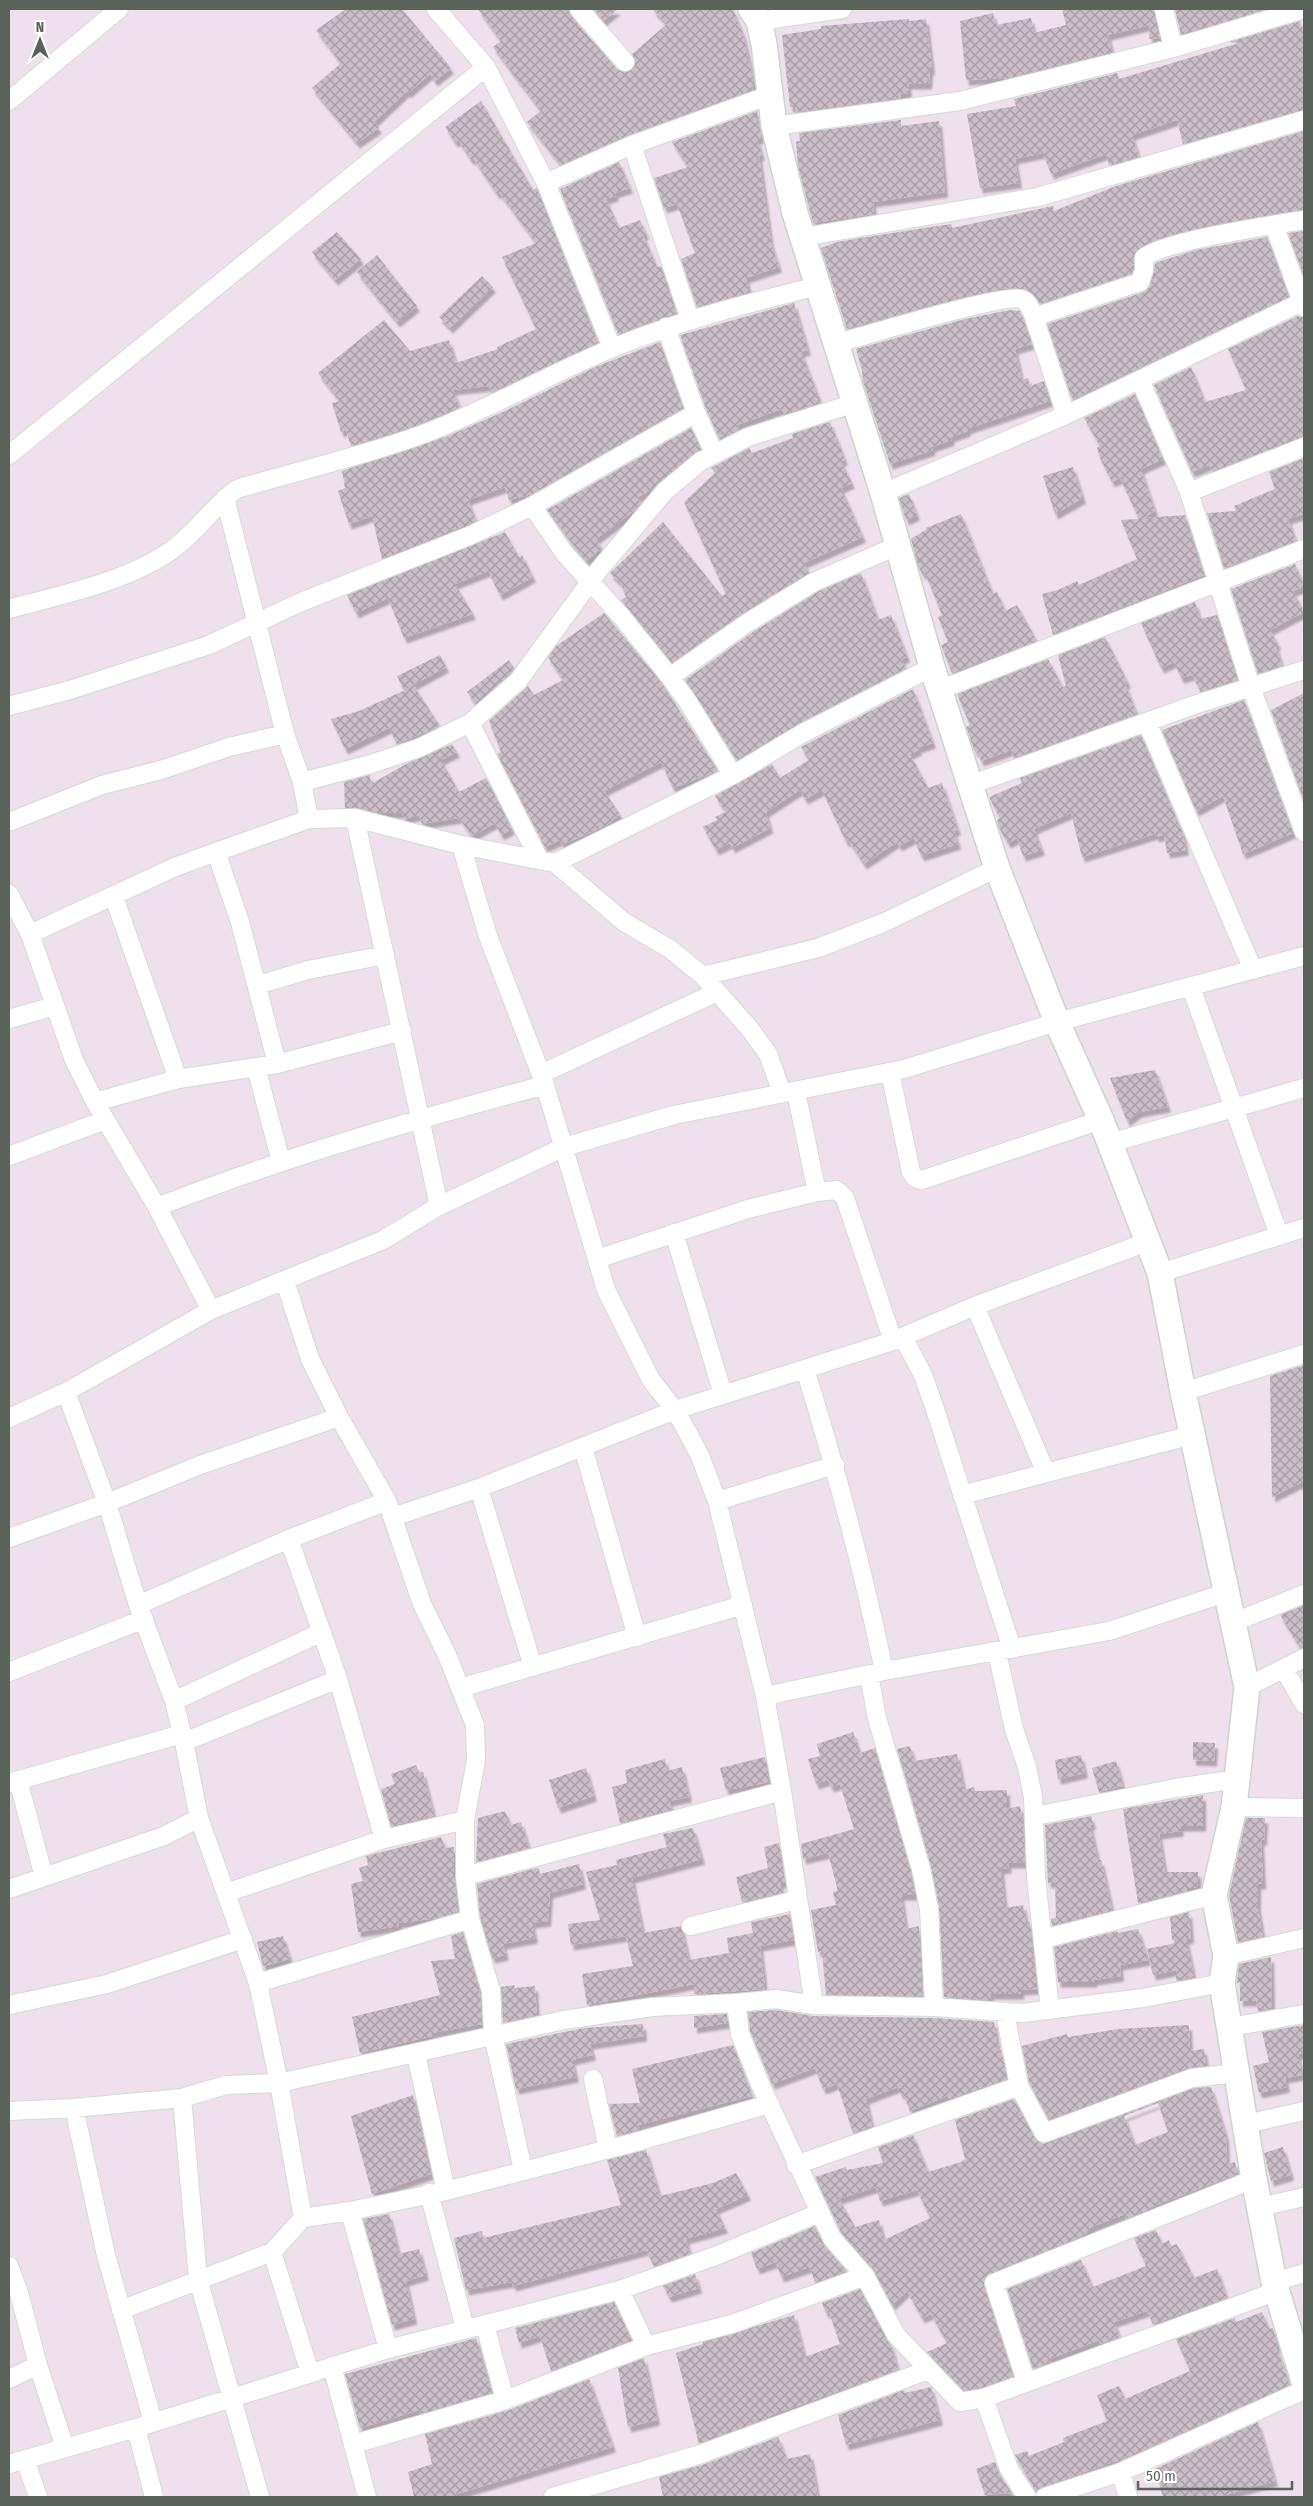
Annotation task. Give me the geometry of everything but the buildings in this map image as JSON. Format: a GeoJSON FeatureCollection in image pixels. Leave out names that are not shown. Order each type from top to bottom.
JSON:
{"type":"FeatureCollection","features":[{"type":"Feature","properties":{"kind":"street"},"geometry":{"type":"LineString","coordinates":[[9,101],[119,9]]}},
{"type":"Feature","properties":{"kind":"street"},"geometry":{"type":"LineString","coordinates":[[436,9],[486,67],[546,183],[612,348]]}},
{"type":"Feature","properties":{"kind":"street"},"geometry":{"type":"LineString","coordinates":[[579,9],[625,62]]}},
{"type":"Feature","properties":{"kind":"street"},"geometry":{"type":"LineString","coordinates":[[842,9],[755,15],[774,126],[802,237],[884,493],[935,679],[997,868],[1057,1022],[1101,1120],[1160,1273],[1225,1593],[1247,1687],[1234,1806],[1214,1895],[1226,1956],[1222,1983],[1254,2179],[1275,2287],[1304,2381]]}},
{"type":"Feature","properties":{"kind":"street"},"geometry":{"type":"LineString","coordinates":[[1164,9],[1173,48]]}},
{"type":"Feature","properties":{"kind":"street"},"geometry":{"type":"LineString","coordinates":[[774,126],[960,101],[1173,48],[1304,9]]}},
{"type":"Feature","properties":{"kind":"street"},"geometry":{"type":"LineString","coordinates":[[9,455],[486,67]]}},
{"type":"Feature","properties":{"kind":"street"},"geometry":{"type":"LineString","coordinates":[[546,183],[632,145],[770,95]]}},
{"type":"Feature","properties":{"kind":"street"},"geometry":{"type":"LineString","coordinates":[[802,237],[1038,197],[1304,120]]}},
{"type":"Feature","properties":{"kind":"street"},"geometry":{"type":"LineString","coordinates":[[632,145],[690,320]]}},
{"type":"Feature","properties":{"kind":"street"},"geometry":{"type":"LineString","coordinates":[[1034,317],[1140,282],[1144,270],[1144,258],[1150,252],[1179,244],[1304,220]]}},
{"type":"Feature","properties":{"kind":"street"},"geometry":{"type":"LineString","coordinates":[[884,493],[1066,415],[1303,304],[1274,225]]}},
{"type":"Feature","properties":{"kind":"street"},"geometry":{"type":"LineString","coordinates":[[9,609],[138,571],[174,549],[225,498],[237,489],[418,436],[504,401],[612,348],[666,327],[818,286]]}},
{"type":"Feature","properties":{"kind":"street"},"geometry":{"type":"LineString","coordinates":[[837,343],[1014,298],[1022,299],[1028,303],[1034,317],[1066,415]]}},
{"type":"Feature","properties":{"kind":"street"},"geometry":{"type":"LineString","coordinates":[[666,327],[696,413],[714,453]]}},
{"type":"Feature","properties":{"kind":"street"},"geometry":{"type":"LineString","coordinates":[[1140,380],[1189,492],[1251,687],[1304,832]]}},
{"type":"Feature","properties":{"kind":"street"},"geometry":{"type":"LineString","coordinates":[[302,782],[371,764],[419,748],[470,723],[518,682],[590,583],[665,491],[701,461],[748,437],[855,403]]}},
{"type":"Feature","properties":{"kind":"street"},"geometry":{"type":"LineString","coordinates":[[9,706],[70,690],[209,645],[318,595],[469,536],[532,506],[696,413]]}},
{"type":"Feature","properties":{"kind":"street"},"geometry":{"type":"LineString","coordinates":[[1189,492],[1304,447]]}},
{"type":"Feature","properties":{"kind":"street"},"geometry":{"type":"LineString","coordinates":[[225,498],[285,734],[302,782],[309,819]]}},
{"type":"Feature","properties":{"kind":"street"},"geometry":{"type":"LineString","coordinates":[[532,506],[560,548],[622,616],[670,677],[688,702],[733,775]]}},
{"type":"Feature","properties":{"kind":"street"},"geometry":{"type":"LineString","coordinates":[[670,677],[747,623],[814,582],[899,545]]}},
{"type":"Feature","properties":{"kind":"street"},"geometry":{"type":"LineString","coordinates":[[20,926],[114,897],[175,867],[309,819],[355,818],[461,844],[547,861],[733,775],[802,733],[935,679],[1218,581],[1304,549]]}},
{"type":"Feature","properties":{"kind":"street"},"geometry":{"type":"LineString","coordinates":[[970,785],[1148,722],[1304,670]]}},
{"type":"Feature","properties":{"kind":"street"},"geometry":{"type":"LineString","coordinates":[[1148,722],[1252,970]]}},
{"type":"Feature","properties":{"kind":"street"},"geometry":{"type":"LineString","coordinates":[[470,723],[547,861],[624,922],[670,948],[703,976],[750,1029],[768,1054],[789,1092],[817,1192]]}},
{"type":"Feature","properties":{"kind":"street"},"geometry":{"type":"LineString","coordinates":[[9,822],[102,785],[161,770],[229,747],[285,734]]}},
{"type":"Feature","properties":{"kind":"street"},"geometry":{"type":"LineString","coordinates":[[355,818],[439,1206]]}},
{"type":"Feature","properties":{"kind":"street"},"geometry":{"type":"LineString","coordinates":[[461,844],[488,936],[543,1080],[606,1290],[651,1380],[675,1410],[700,1456],[717,1501],[765,1696],[782,1791],[814,2005]]}},
{"type":"Feature","properties":{"kind":"street"},"geometry":{"type":"LineString","coordinates":[[216,852],[240,922],[258,985],[277,1064]]}},
{"type":"Feature","properties":{"kind":"street"},"geometry":{"type":"LineString","coordinates":[[703,976],[818,948],[883,923],[997,868]]}},
{"type":"Feature","properties":{"kind":"street"},"geometry":{"type":"LineString","coordinates":[[9,894],[20,926],[55,1006],[74,1060],[94,1102],[157,1208],[211,1310]]}},
{"type":"Feature","properties":{"kind":"street"},"geometry":{"type":"LineString","coordinates":[[114,897],[178,1079]]}},
{"type":"Feature","properties":{"kind":"street"},"geometry":{"type":"LineString","coordinates":[[258,985],[308,970],[385,955]]}},
{"type":"Feature","properties":{"kind":"street"},"geometry":{"type":"LineString","coordinates":[[9,1418],[66,1392],[211,1310],[383,1240],[439,1206],[564,1147],[674,1115],[890,1072],[1057,1022],[1304,956]]}},
{"type":"Feature","properties":{"kind":"street"},"geometry":{"type":"LineString","coordinates":[[1191,987],[1279,1235]]}},
{"type":"Feature","properties":{"kind":"street"},"geometry":{"type":"LineString","coordinates":[[157,1208],[281,1162],[543,1080],[717,992]]}},
{"type":"Feature","properties":{"kind":"street"},"geometry":{"type":"LineString","coordinates":[[9,1019],[55,1006]]}},
{"type":"Feature","properties":{"kind":"street"},"geometry":{"type":"LineString","coordinates":[[94,1102],[178,1079],[277,1064],[402,1032]]}},
{"type":"Feature","properties":{"kind":"street"},"geometry":{"type":"LineString","coordinates":[[256,1068],[281,1162]]}},
{"type":"Feature","properties":{"kind":"street"},"geometry":{"type":"LineString","coordinates":[[890,1072],[911,1172],[915,1178],[922,1180],[1101,1120]]}},
{"type":"Feature","properties":{"kind":"street"},"geometry":{"type":"LineString","coordinates":[[1110,1143],[1304,1088]]}},
{"type":"Feature","properties":{"kind":"street"},"geometry":{"type":"LineString","coordinates":[[9,1156],[105,1120]]}},
{"type":"Feature","properties":{"kind":"street"},"geometry":{"type":"LineString","coordinates":[[597,1260],[748,1209],[817,1192],[837,1190],[845,1198],[898,1339],[926,1384],[962,1495],[1004,1650],[1014,1729],[1027,1768],[1035,1816],[1036,1877],[1050,2010]]}},
{"type":"Feature","properties":{"kind":"street"},"geometry":{"type":"LineString","coordinates":[[1160,1273],[1304,1228]]}},
{"type":"Feature","properties":{"kind":"street"},"geometry":{"type":"LineString","coordinates":[[674,1233],[723,1394]]}},
{"type":"Feature","properties":{"kind":"street"},"geometry":{"type":"LineString","coordinates":[[9,1672],[141,1612],[289,1540],[390,1509],[479,1488],[675,1410],[898,1339],[975,1306],[1147,1242]]}},
{"type":"Feature","properties":{"kind":"street"},"geometry":{"type":"LineString","coordinates":[[285,1281],[310,1359],[339,1417],[390,1509],[422,1604],[475,1725],[475,1768],[465,1820],[465,1876],[470,1919],[491,1991],[493,2035],[523,2170]]}},
{"type":"Feature","properties":{"kind":"street"},"geometry":{"type":"LineString","coordinates":[[975,1306],[1046,1473]]}},
{"type":"Feature","properties":{"kind":"street"},"geometry":{"type":"LineString","coordinates":[[1183,1392],[1304,1354]]}},
{"type":"Feature","properties":{"kind":"street"},"geometry":{"type":"LineString","coordinates":[[804,1369],[835,1465],[868,1592],[876,1673],[877,1718],[921,1869],[929,1909],[934,2007]]}},
{"type":"Feature","properties":{"kind":"street"},"geometry":{"type":"LineString","coordinates":[[66,1392],[107,1503],[141,1612],[174,1700],[199,1818],[258,1983],[279,2083],[303,2218]]}},
{"type":"Feature","properties":{"kind":"street"},"geometry":{"type":"LineString","coordinates":[[9,1538],[107,1503],[200,1465],[339,1417]]}},
{"type":"Feature","properties":{"kind":"street"},"geometry":{"type":"LineString","coordinates":[[962,1495],[1192,1435]]}},
{"type":"Feature","properties":{"kind":"street"},"geometry":{"type":"LineString","coordinates":[[583,1447],[637,1637]]}},
{"type":"Feature","properties":{"kind":"street"},"geometry":{"type":"LineString","coordinates":[[717,1501],[835,1465]]}},
{"type":"Feature","properties":{"kind":"street"},"geometry":{"type":"LineString","coordinates":[[479,1488],[532,1667]]}},
{"type":"Feature","properties":{"kind":"street"},"geometry":{"type":"LineString","coordinates":[[289,1540],[338,1679],[384,1839]]}},
{"type":"Feature","properties":{"kind":"street"},"geometry":{"type":"LineString","coordinates":[[765,1696],[876,1673],[1109,1631],[1225,1593]]}},
{"type":"Feature","properties":{"kind":"street"},"geometry":{"type":"LineString","coordinates":[[1232,1623],[1304,1594]]}},
{"type":"Feature","properties":{"kind":"street"},"geometry":{"type":"LineString","coordinates":[[460,1688],[743,1605]]}},
{"type":"Feature","properties":{"kind":"street"},"geometry":{"type":"LineString","coordinates":[[174,1700],[322,1632]]}},
{"type":"Feature","properties":{"kind":"street"},"geometry":{"type":"LineString","coordinates":[[1247,1687],[1304,1658]]}},
{"type":"Feature","properties":{"kind":"street"},"geometry":{"type":"LineString","coordinates":[[1284,1669],[1304,1704]]}},
{"type":"Feature","properties":{"kind":"street"},"geometry":{"type":"LineString","coordinates":[[44,1877],[13,1782],[183,1738],[338,1679]]}},
{"type":"Feature","properties":{"kind":"street"},"geometry":{"type":"LineString","coordinates":[[1035,1816],[1167,1790],[1238,1779]]}},
{"type":"Feature","properties":{"kind":"street"},"geometry":{"type":"LineString","coordinates":[[465,1876],[782,1791]]}},
{"type":"Feature","properties":{"kind":"street"},"geometry":{"type":"LineString","coordinates":[[1234,1806],[1304,1808]]}},
{"type":"Feature","properties":{"kind":"street"},"geometry":{"type":"LineString","coordinates":[[9,1889],[164,1836],[199,1818]]}},
{"type":"Feature","properties":{"kind":"street"},"geometry":{"type":"LineString","coordinates":[[226,1893],[384,1839],[465,1820]]}},
{"type":"Feature","properties":{"kind":"street"},"geometry":{"type":"LineString","coordinates":[[1043,1939],[1214,1895]]}},
{"type":"Feature","properties":{"kind":"street"},"geometry":{"type":"LineString","coordinates":[[692,1926],[797,1900]]}},
{"type":"Feature","properties":{"kind":"street"},"geometry":{"type":"LineString","coordinates":[[258,1983],[470,1919]]}},
{"type":"Feature","properties":{"kind":"street"},"geometry":{"type":"LineString","coordinates":[[1226,1956],[1304,1938]]}},
{"type":"Feature","properties":{"kind":"street"},"geometry":{"type":"LineString","coordinates":[[9,2005],[107,1984],[243,1939]]}},
{"type":"Feature","properties":{"kind":"street"},"geometry":{"type":"LineString","coordinates":[[9,2111],[74,2108],[182,2098],[226,2085],[279,2083],[564,2020],[652,2007],[736,2003],[776,1998],[814,2005],[934,2007],[1005,2013],[1050,2010],[1143,1998],[1222,1983]]}},
{"type":"Feature","properties":{"kind":"street"},"geometry":{"type":"LineString","coordinates":[[736,2003],[740,2034],[760,2084],[796,2165],[832,2238],[865,2276],[896,2335],[960,2402],[984,2398],[1275,2287],[1304,2273]]}},
{"type":"Feature","properties":{"kind":"street"},"geometry":{"type":"LineString","coordinates":[[1005,2013],[1019,2086],[1044,2133],[1192,2078],[1237,2073]]}},
{"type":"Feature","properties":{"kind":"street"},"geometry":{"type":"LineString","coordinates":[[1230,2027],[1304,2014]]}},
{"type":"Feature","properties":{"kind":"street"},"geometry":{"type":"LineString","coordinates":[[416,2054],[437,2192],[465,2328]]}},
{"type":"Feature","properties":{"kind":"street"},"geometry":{"type":"LineString","coordinates":[[593,2079],[608,2149]]}},
{"type":"Feature","properties":{"kind":"street"},"geometry":{"type":"LineString","coordinates":[[796,2165],[1019,2086]]}},
{"type":"Feature","properties":{"kind":"street"},"geometry":{"type":"LineString","coordinates":[[182,2098],[198,2279],[260,2497]]}},
{"type":"Feature","properties":{"kind":"street"},"geometry":{"type":"LineString","coordinates":[[121,2310],[272,2252],[303,2218],[350,2211],[437,2192],[608,2149],[770,2104]]}},
{"type":"Feature","properties":{"kind":"street"},"geometry":{"type":"LineString","coordinates":[[74,2108],[106,2255],[153,2422]]}},
{"type":"Feature","properties":{"kind":"street"},"geometry":{"type":"LineString","coordinates":[[1246,2124],[1304,2111]]}},
{"type":"Feature","properties":{"kind":"street"},"geometry":{"type":"LineString","coordinates":[[1026,2381],[994,2283],[1254,2179]]}},
{"type":"Feature","properties":{"kind":"street"},"geometry":{"type":"LineString","coordinates":[[1260,2208],[1304,2197]]}},
{"type":"Feature","properties":{"kind":"street"},"geometry":{"type":"LineString","coordinates":[[350,2211],[388,2348]]}},
{"type":"Feature","properties":{"kind":"street"},"geometry":{"type":"LineString","coordinates":[[38,2497],[17,2461],[136,2428],[388,2348],[620,2290],[718,2255],[819,2213]]}},
{"type":"Feature","properties":{"kind":"street"},"geometry":{"type":"LineString","coordinates":[[272,2252],[310,2373]]}},
{"type":"Feature","properties":{"kind":"street"},"geometry":{"type":"LineString","coordinates":[[9,2266],[14,2294],[65,2448]]}},
{"type":"Feature","properties":{"kind":"street"},"geometry":{"type":"LineString","coordinates":[[354,2444],[505,2400],[646,2346],[732,2324],[865,2276]]}},
{"type":"Feature","properties":{"kind":"street"},"geometry":{"type":"LineString","coordinates":[[620,2290],[646,2346]]}},
{"type":"Feature","properties":{"kind":"street"},"geometry":{"type":"LineString","coordinates":[[485,2325],[505,2400]]}},
{"type":"Feature","properties":{"kind":"street"},"geometry":{"type":"LineString","coordinates":[[9,2378],[38,2365]]}},
{"type":"Feature","properties":{"kind":"street"},"geometry":{"type":"LineString","coordinates":[[332,2366],[367,2497]]}},
{"type":"Feature","properties":{"kind":"street"},"geometry":{"type":"LineString","coordinates":[[553,2497],[701,2454],[928,2370]]}},
{"type":"Feature","properties":{"kind":"street"},"geometry":{"type":"LineString","coordinates":[[1045,2497],[1121,2472],[1304,2390]]}},
{"type":"Feature","properties":{"kind":"street"},"geometry":{"type":"LineString","coordinates":[[984,2398],[1009,2469],[1028,2497]]}},
{"type":"Feature","properties":{"kind":"street"},"geometry":{"type":"LineString","coordinates":[[136,2428],[154,2497]]}},
{"type":"Feature","properties":{"kind":"street"},"geometry":{"type":"LineString","coordinates":[[1121,2472],[1128,2497]]}}]}
